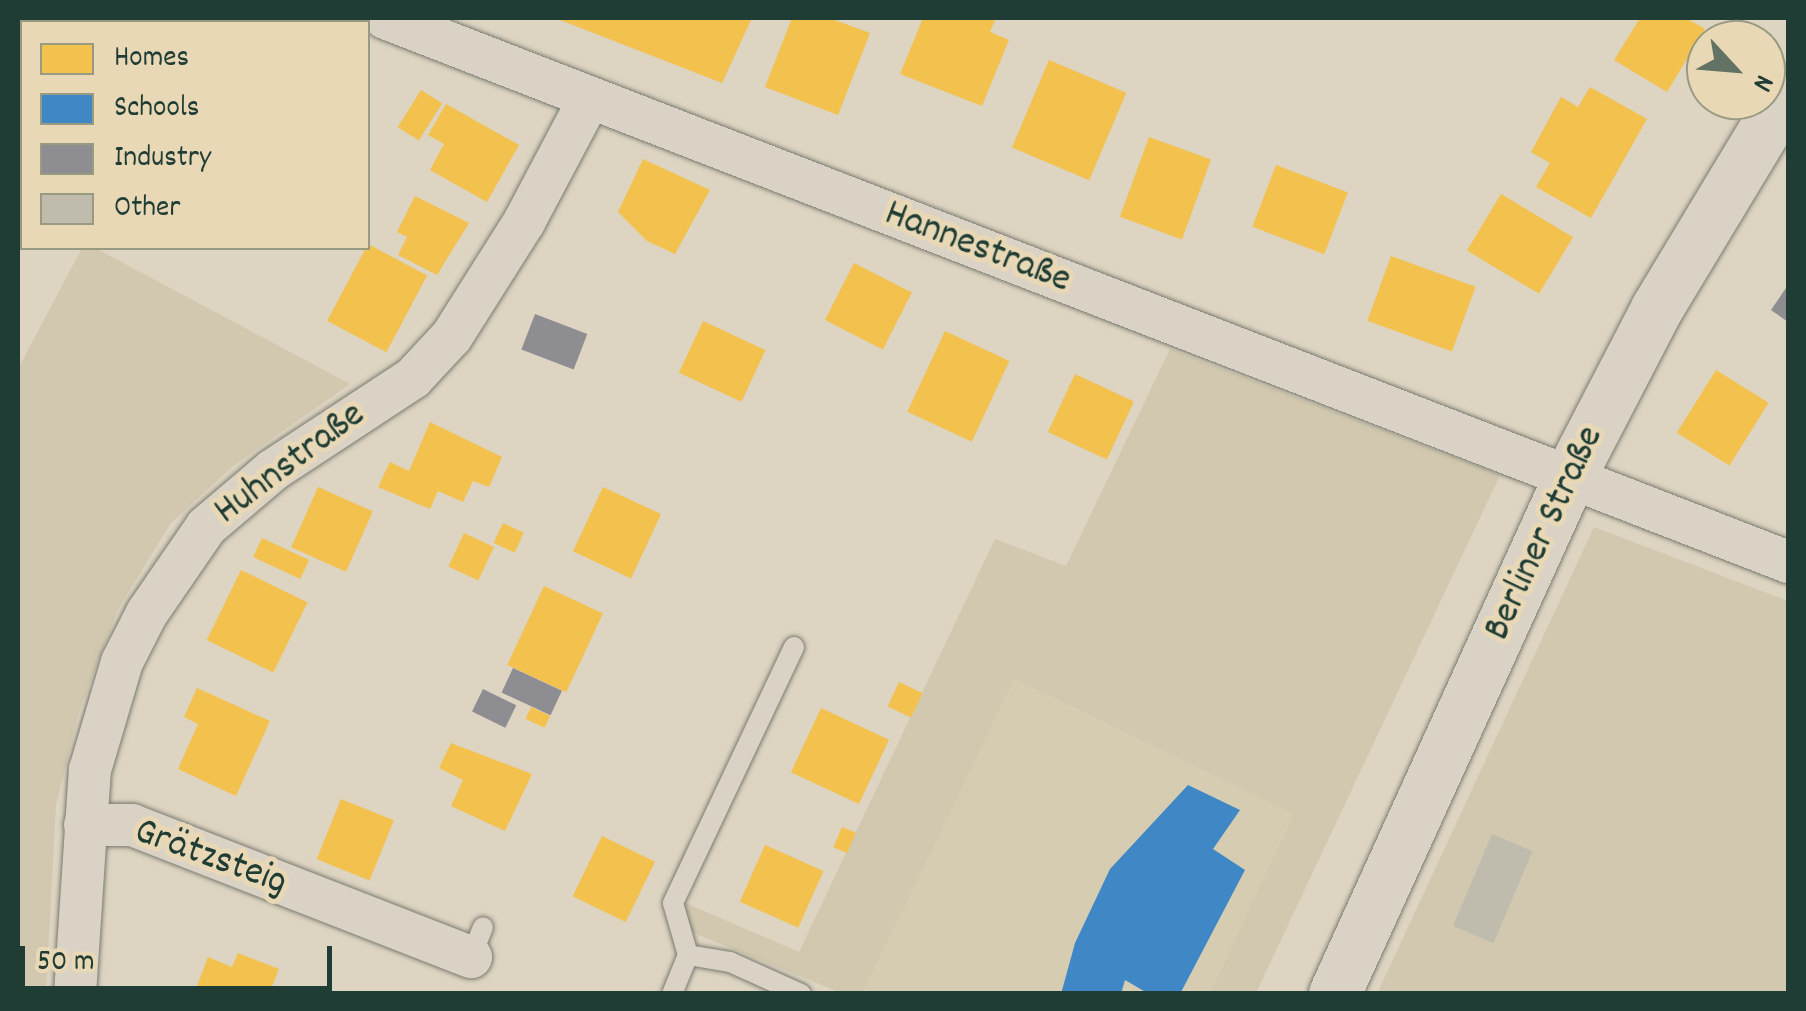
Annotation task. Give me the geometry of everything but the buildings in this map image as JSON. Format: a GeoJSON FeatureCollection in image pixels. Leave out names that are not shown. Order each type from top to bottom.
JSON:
{"type":"FeatureCollection","features":[{"type":"Feature","properties":{"kind":"street","name":"Hannestraße"},"geometry":{"type":"LineString","coordinates":[[386,18],[1788,562]]}},
{"type":"Feature","properties":{"kind":"street","name":"Berliner Straße"},"geometry":{"type":"LineString","coordinates":[[1335,994],[1570,477],[1656,309],[1788,92]]}},
{"type":"Feature","properties":{"kind":"street","name":"Huhnstraße"},"geometry":{"type":"LineString","coordinates":[[75,994],[84,826],[106,709],[122,662],[174,572],[206,526],[260,481],[413,378],[452,336],[524,222],[589,99]]}},
{"type":"Feature","properties":{"kind":"street","name":"Grätzsteig"},"geometry":{"type":"LineString","coordinates":[[84,826],[132,824],[477,942]]}},
{"type":"Feature","properties":{"kind":"lane"},"geometry":{"type":"LineString","coordinates":[[672,994],[688,955],[673,903],[794,647]]}},
{"type":"Feature","properties":{"kind":"lane"},"geometry":{"type":"LineString","coordinates":[[688,955],[730,962],[801,994]]}},
{"type":"Feature","properties":{"kind":"shaded area"},"geometry":{"type":"Polygon","coordinates":[[[81,250],[99,250],[350,384],[233,466],[171,523],[118,609],[79,712],[56,805],[46,993],[18,993],[18,369],[81,250]]]}},
{"type":"Feature","properties":{"kind":"shaded area"},"geometry":{"type":"Polygon","coordinates":[[[1170,349],[1500,475],[1256,993],[1210,993],[1294,814],[1014,679],[863,993],[841,993],[672,924],[683,902],[799,952],[995,539],[1066,566],[1170,349]]]}},
{"type":"Feature","properties":{"kind":"shaded area"},"geometry":{"type":"Polygon","coordinates":[[[1594,527],[1788,601],[1788,993],[1377,994],[1594,527]]]}},
{"type":"Feature","properties":{"kind":"shaded area"},"geometry":{"type":"Polygon","coordinates":[[[1013,679],[1295,814],[1210,993],[863,994],[1013,679]]]}}]}
